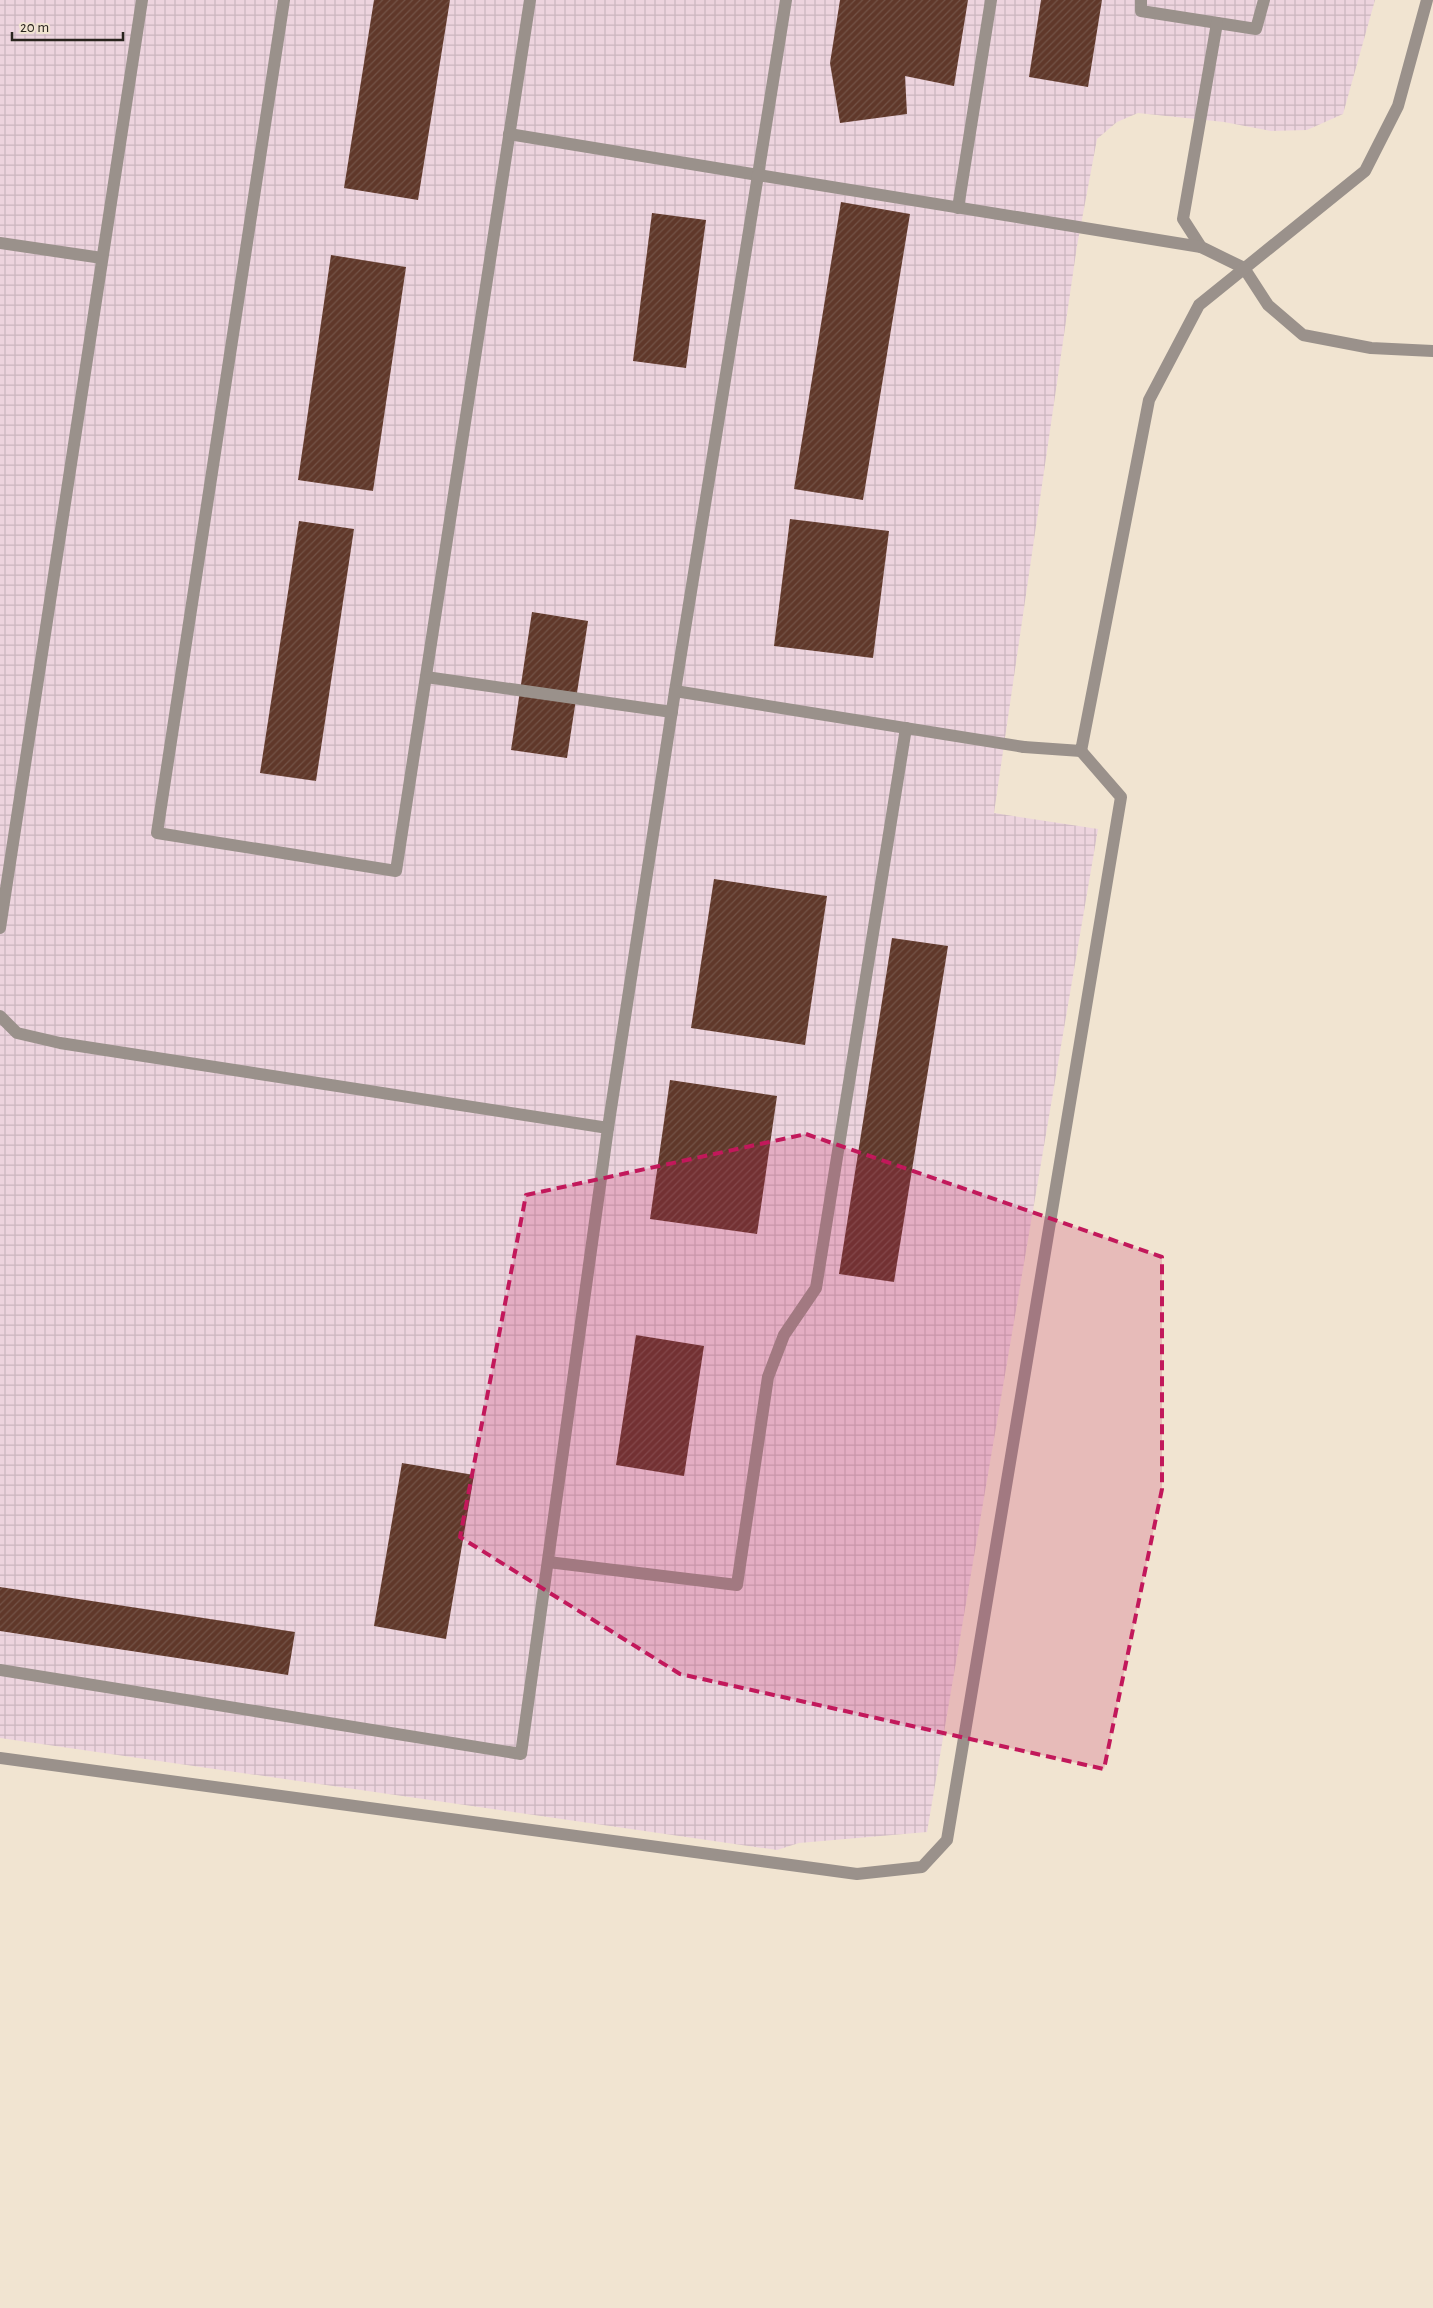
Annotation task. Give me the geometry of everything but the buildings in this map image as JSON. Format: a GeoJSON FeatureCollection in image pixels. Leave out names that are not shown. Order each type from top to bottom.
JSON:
{"type":"FeatureCollection","features":[{"type":"Feature","properties":{"kind":"street"},"geometry":{"type":"LineString","coordinates":[[0,928],[142,0]]}},
{"type":"Feature","properties":{"kind":"street"},"geometry":{"type":"LineString","coordinates":[[284,0],[157,833],[396,871],[530,0]]}},
{"type":"Feature","properties":{"kind":"street"},"geometry":{"type":"LineString","coordinates":[[0,1670],[521,1754],[608,1128],[675,691],[786,0]]}},
{"type":"Feature","properties":{"kind":"street"},"geometry":{"type":"LineString","coordinates":[[958,208],[991,0]]}},
{"type":"Feature","properties":{"kind":"street"},"geometry":{"type":"LineString","coordinates":[[1141,0],[1141,11],[1256,29],[1264,0]]}},
{"type":"Feature","properties":{"kind":"street"},"geometry":{"type":"LineString","coordinates":[[1081,751],[1149,400],[1199,305],[1365,171],[1398,106],[1427,0]]}},
{"type":"Feature","properties":{"kind":"street"},"geometry":{"type":"LineString","coordinates":[[1201,247],[1183,219],[1217,23]]}},
{"type":"Feature","properties":{"kind":"street"},"geometry":{"type":"LineString","coordinates":[[509,134],[1201,247],[1244,268],[1268,305],[1303,335],[1371,348],[1433,351]]}},
{"type":"Feature","properties":{"kind":"street"},"geometry":{"type":"LineString","coordinates":[[0,243],[102,258]]}},
{"type":"Feature","properties":{"kind":"street"},"geometry":{"type":"LineString","coordinates":[[426,677],[672,712]]}},
{"type":"Feature","properties":{"kind":"street"},"geometry":{"type":"LineString","coordinates":[[0,1758],[857,1874],[922,1868],[947,1840],[1121,798],[1081,751],[1024,747],[675,691]]}},
{"type":"Feature","properties":{"kind":"street"},"geometry":{"type":"LineString","coordinates":[[548,1562],[737,1585],[768,1377],[784,1335],[816,1288],[906,728]]}},
{"type":"Feature","properties":{"kind":"street"},"geometry":{"type":"LineString","coordinates":[[0,1016],[17,1034],[60,1043],[608,1128]]}},
{"type":"Feature","properties":{"kind":"highlighted area"},"geometry":{"type":"Polygon","coordinates":[[[806,1134],[1162,1257],[1162,1489],[1104,1769],[680,1674],[460,1537],[526,1195],[806,1134]]]}},
{"type":"Feature","properties":{"kind":"shaded area"},"geometry":{"type":"Polygon","coordinates":[[[0,0],[1375,0],[1343,114],[1307,130],[1271,131],[1224,122],[1138,113],[1117,122],[1097,139],[1077,246],[994,813],[1098,829],[927,1832],[799,1843],[777,1850],[0,1738],[0,0]]]}}]}
